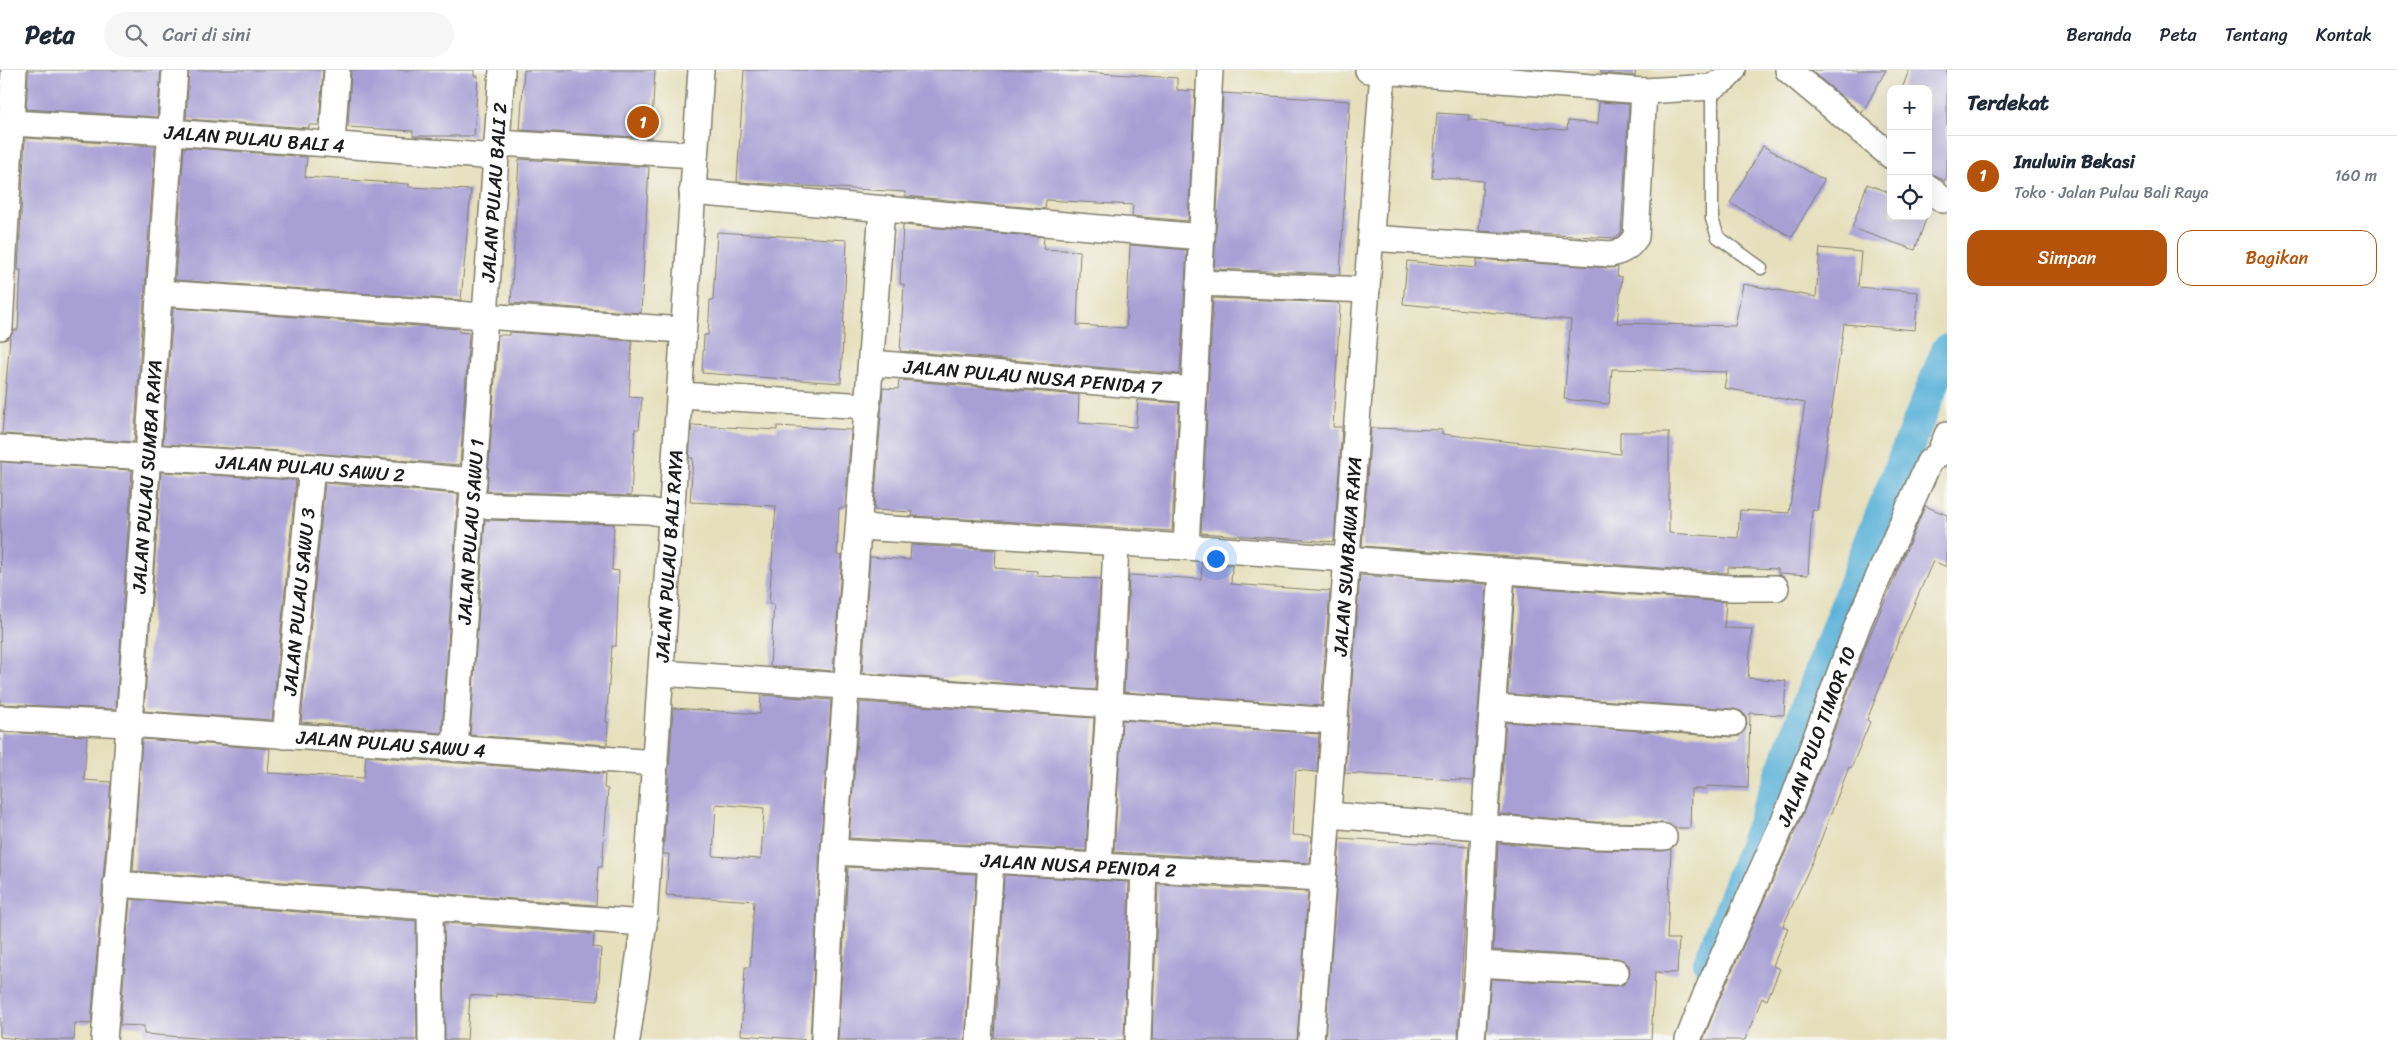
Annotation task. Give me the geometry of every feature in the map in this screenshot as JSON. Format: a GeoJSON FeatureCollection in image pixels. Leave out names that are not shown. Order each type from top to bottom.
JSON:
{"type":"FeatureCollection","features":[{"type":"Feature","properties":{"kind":"street","name":"JALAN PULAU SUMBA RAYA"},"geometry":{"type":"LineString","coordinates":[[104,1040],[129,724],[175,70]]}},
{"type":"Feature","properties":{"kind":"street"},"geometry":{"type":"LineString","coordinates":[[332,144],[337,70]]}},
{"type":"Feature","properties":{"kind":"street","name":"JALAN PULAU BALI 2"},"geometry":{"type":"LineString","coordinates":[[487,316],[502,70]]}},
{"type":"Feature","properties":{"kind":"street","name":"JALAN PULAU BALI RAYA"},"geometry":{"type":"LineString","coordinates":[[627,1040],[644,923],[700,70]]}},
{"type":"Feature","properties":{"kind":"street"},"geometry":{"type":"LineString","coordinates":[[1186,547],[1210,70]]}},
{"type":"Feature","properties":{"kind":"street"},"geometry":{"type":"LineString","coordinates":[[1375,71],[1524,76],[1644,91],[1712,87],[1726,78],[1733,70]]}},
{"type":"Feature","properties":{"kind":"street"},"geometry":{"type":"LineString","coordinates":[[1788,70],[1887,153]]}},
{"type":"Feature","properties":{"kind":"street","name":"JALAN SUMBAWA RAYA"},"geometry":{"type":"LineString","coordinates":[[1311,1040],[1371,238],[1375,71]]}},
{"type":"Feature","properties":{"kind":"street"},"geometry":{"type":"LineString","coordinates":[[0,327],[11,123],[9,80]]}},
{"type":"Feature","properties":{"kind":"street"},"geometry":{"type":"LineString","coordinates":[[1371,238],[1612,254],[1622,251],[1630,246],[1636,237],[1644,91]]}},
{"type":"Feature","properties":{"kind":"street","name":"JALAN PULAU BALI 4"},"geometry":{"type":"LineString","coordinates":[[11,123],[332,144],[695,155]]}},
{"type":"Feature","properties":{"kind":"street"},"geometry":{"type":"LineString","coordinates":[[692,192],[1202,237]]}},
{"type":"Feature","properties":{"kind":"street"},"geometry":{"type":"LineString","coordinates":[[824,1040],[834,852],[882,209]]}},
{"type":"Feature","properties":{"kind":"street"},"geometry":{"type":"LineString","coordinates":[[1199,283],[1367,290]]}},
{"type":"Feature","properties":{"kind":"street"},"geometry":{"type":"LineString","coordinates":[[160,293],[683,330]]}},
{"type":"Feature","properties":{"kind":"street","name":"JALAN PULAU SAWU 1"},"geometry":{"type":"LineString","coordinates":[[455,749],[487,316]]}},
{"type":"Feature","properties":{"kind":"street","name":"JALAN PULAU NUSA PENIDA 7"},"geometry":{"type":"LineString","coordinates":[[871,364],[1194,390]]}},
{"type":"Feature","properties":{"kind":"street"},"geometry":{"type":"LineString","coordinates":[[679,395],[868,406]]}},
{"type":"Feature","properties":{"kind":"street","name":"JALAN PULAU SAWU 2"},"geometry":{"type":"LineString","coordinates":[[0,448],[312,467],[474,481]]}},
{"type":"Feature","properties":{"kind":"street","name":"JALAN PULO TIMOR 10"},"geometry":{"type":"LineString","coordinates":[[1688,1040],[1706,994],[1791,806],[1859,621],[1929,462],[1944,448]]}},
{"type":"Feature","properties":{"kind":"street","name":"JALAN PULAU SAWU 3"},"geometry":{"type":"LineString","coordinates":[[286,736],[312,467]]}},
{"type":"Feature","properties":{"kind":"street"},"geometry":{"type":"LineString","coordinates":[[472,505],[649,511],[671,515]]}},
{"type":"Feature","properties":{"kind":"street"},"geometry":{"type":"LineString","coordinates":[[859,527],[1186,547],[1731,588],[1776,588]]}},
{"type":"Feature","properties":{"kind":"street"},"geometry":{"type":"LineString","coordinates":[[1099,866],[1116,544]]}},
{"type":"Feature","properties":{"kind":"street"},"geometry":{"type":"LineString","coordinates":[[1472,1040],[1478,964],[1484,826],[1502,572]]}},
{"type":"Feature","properties":{"kind":"street"},"geometry":{"type":"LineString","coordinates":[[661,672],[1335,721]]}},
{"type":"Feature","properties":{"kind":"street"},"geometry":{"type":"LineString","coordinates":[[1493,707],[1733,723]]}},
{"type":"Feature","properties":{"kind":"street","name":"JALAN PULAU SAWU 4"},"geometry":{"type":"LineString","coordinates":[[0,718],[129,724],[655,763]]}},
{"type":"Feature","properties":{"kind":"street"},"geometry":{"type":"LineString","coordinates":[[1328,815],[1595,836],[1664,838]]}},
{"type":"Feature","properties":{"kind":"street","name":"JALAN NUSA PENIDA 2"},"geometry":{"type":"LineString","coordinates":[[834,852],[1323,878]]}},
{"type":"Feature","properties":{"kind":"street"},"geometry":{"type":"LineString","coordinates":[[980,1040],[991,860]]}},
{"type":"Feature","properties":{"kind":"street"},"geometry":{"type":"LineString","coordinates":[[1138,1040],[1144,868]]}},
{"type":"Feature","properties":{"kind":"street"},"geometry":{"type":"LineString","coordinates":[[116,884],[644,923]]}},
{"type":"Feature","properties":{"kind":"street"},"geometry":{"type":"LineString","coordinates":[[430,907],[431,1040]]}},
{"type":"Feature","properties":{"kind":"street"},"geometry":{"type":"LineString","coordinates":[[1478,964],[1616,972]]}},
{"type":"Feature","properties":{"kind":"lane"},"geometry":{"type":"LineString","coordinates":[[1712,87],[1712,219],[1718,237],[1761,268]]}},
{"type":"Feature","properties":{"kind":"building"},"geometry":{"type":"Polygon","coordinates":[[[28,70],[161,70],[157,117],[26,109],[28,70]]]}},
{"type":"Feature","properties":{"kind":"building"},"geometry":{"type":"Polygon","coordinates":[[[189,70],[323,70],[319,125],[309,125],[309,128],[186,119],[189,70]]]}},
{"type":"Feature","properties":{"kind":"building"},"geometry":{"type":"Polygon","coordinates":[[[351,70],[474,70],[474,76],[478,76],[474,136],[413,136],[413,131],[348,127],[351,70]]]}},
{"type":"Feature","properties":{"kind":"building"},"geometry":{"type":"Polygon","coordinates":[[[524,70],[655,70],[651,138],[520,130],[524,70]]]}},
{"type":"Feature","properties":{"kind":"building"},"geometry":{"type":"Polygon","coordinates":[[[744,70],[1051,70],[1177,78],[1177,90],[1195,91],[1188,221],[1132,216],[1133,205],[1046,200],[1045,209],[905,196],[905,192],[737,182],[744,70]]]}},
{"type":"Feature","properties":{"kind":"building"},"geometry":{"type":"Polygon","coordinates":[[[1601,70],[1636,70],[1635,76],[1601,73],[1601,70]]]}},
{"type":"Feature","properties":{"kind":"building"},"geometry":{"type":"Polygon","coordinates":[[[1810,70],[1886,70],[1862,113],[1810,70]]]}},
{"type":"Feature","properties":{"kind":"building"},"geometry":{"type":"Polygon","coordinates":[[[1909,70],[1947,70],[1947,177],[1944,181],[1932,174],[1932,85],[1903,85],[1909,70]]]}},
{"type":"Feature","properties":{"kind":"building"},"geometry":{"type":"Polygon","coordinates":[[[1223,93],[1350,101],[1340,274],[1214,269],[1223,93]]]}},
{"type":"Feature","properties":{"kind":"building"},"geometry":{"type":"Polygon","coordinates":[[[1599,102],[1629,104],[1621,233],[1614,238],[1479,231],[1483,181],[1432,177],[1437,113],[1469,115],[1468,120],[1503,123],[1503,125],[1567,130],[1568,121],[1598,124],[1599,102]]]}},
{"type":"Feature","properties":{"kind":"building"},"geometry":{"type":"Polygon","coordinates":[[[25,138],[155,146],[134,442],[2,434],[10,337],[14,330],[18,330],[21,270],[18,270],[25,138]]]}},
{"type":"Feature","properties":{"kind":"building"},"geometry":{"type":"Polygon","coordinates":[[[1763,146],[1824,180],[1792,237],[1730,203],[1763,146]]]}},
{"type":"Feature","properties":{"kind":"building"},"geometry":{"type":"Polygon","coordinates":[[[184,147],[307,157],[305,177],[409,184],[409,187],[471,190],[461,300],[175,280],[184,147]]]}},
{"type":"Feature","properties":{"kind":"building"},"geometry":{"type":"Polygon","coordinates":[[[519,159],[649,167],[641,313],[511,303],[519,159]]]}},
{"type":"Feature","properties":{"kind":"building"},"geometry":{"type":"Polygon","coordinates":[[[1867,184],[1887,192],[1887,220],[1926,220],[1915,250],[1852,228],[1867,184]]]}},
{"type":"Feature","properties":{"kind":"building"},"geometry":{"type":"Polygon","coordinates":[[[903,225],[1044,237],[1043,249],[1080,251],[1077,325],[1126,328],[1130,245],[1187,250],[1180,374],[900,351],[904,284],[900,284],[903,225]]]}},
{"type":"Feature","properties":{"kind":"building"},"geometry":{"type":"Polygon","coordinates":[[[717,232],[847,240],[841,383],[702,373],[704,335],[708,335],[710,300],[713,300],[717,232]]]}},
{"type":"Feature","properties":{"kind":"building"},"geometry":{"type":"Polygon","coordinates":[[[1820,248],[1861,252],[1858,287],[1918,292],[1915,330],[1844,324],[1817,511],[1812,510],[1808,575],[1778,573],[1778,569],[1728,567],[1728,573],[1362,546],[1371,428],[1442,430],[1442,434],[1620,454],[1620,432],[1669,432],[1669,533],[1738,538],[1740,510],[1789,513],[1805,403],[1724,388],[1727,372],[1612,369],[1609,404],[1564,399],[1571,320],[1403,304],[1407,261],[1476,268],[1477,259],[1618,267],[1617,276],[1622,277],[1617,323],[1735,326],[1743,284],[1816,297],[1820,248]]]}},
{"type":"Feature","properties":{"kind":"building"},"geometry":{"type":"Polygon","coordinates":[[[1213,298],[1338,303],[1340,306],[1333,427],[1342,427],[1334,542],[1201,533],[1213,298]]]}},
{"type":"Feature","properties":{"kind":"building"},"geometry":{"type":"Polygon","coordinates":[[[173,308],[459,329],[459,332],[469,333],[460,465],[313,453],[163,444],[173,308]]]}},
{"type":"Feature","properties":{"kind":"building"},"geometry":{"type":"Polygon","coordinates":[[[509,332],[632,341],[629,397],[642,398],[639,429],[635,429],[631,496],[487,491],[498,335],[509,335],[509,332]]]}},
{"type":"Feature","properties":{"kind":"building"},"geometry":{"type":"Polygon","coordinates":[[[899,380],[1079,395],[1078,423],[1136,427],[1138,400],[1179,403],[1172,531],[912,516],[913,512],[874,510],[883,388],[898,389],[899,380]]]}},
{"type":"Feature","properties":{"kind":"building"},"geometry":{"type":"Polygon","coordinates":[[[692,425],[777,430],[777,426],[851,430],[845,508],[839,508],[837,555],[842,556],[833,671],[770,666],[774,604],[769,604],[776,506],[690,502],[693,458],[689,458],[692,425]]]}},
{"type":"Feature","properties":{"kind":"building"},"geometry":{"type":"Polygon","coordinates":[[[1,462],[132,470],[116,709],[0,704],[1,462]]]}},
{"type":"Feature","properties":{"kind":"building"},"geometry":{"type":"Polygon","coordinates":[[[161,472],[296,480],[272,720],[144,711],[161,472]]]}},
{"type":"Feature","properties":{"kind":"building"},"geometry":{"type":"Polygon","coordinates":[[[325,483],[458,494],[442,733],[301,722],[325,483]]]}},
{"type":"Feature","properties":{"kind":"building"},"geometry":{"type":"Polygon","coordinates":[[[1925,506],[1947,515],[1947,567],[1933,561],[1897,644],[1867,720],[1870,722],[1851,768],[1849,767],[1813,860],[1783,926],[1788,928],[1773,966],[1780,969],[1767,1000],[1762,998],[1745,1040],[1703,1040],[1719,1000],[1804,811],[1865,647],[1925,506]]]}},
{"type":"Feature","properties":{"kind":"building"},"geometry":{"type":"Polygon","coordinates":[[[485,520],[614,524],[612,570],[619,571],[616,646],[612,646],[606,722],[608,722],[607,745],[470,735],[485,520]]]}},
{"type":"Feature","properties":{"kind":"building"},"geometry":{"type":"Polygon","coordinates":[[[911,545],[996,550],[995,568],[1037,571],[1037,576],[1100,579],[1095,690],[862,673],[870,557],[910,560],[911,545]]]}},
{"type":"Feature","properties":{"kind":"building"},"geometry":{"type":"Polygon","coordinates":[[[1202,563],[1232,565],[1231,584],[1330,591],[1321,706],[1124,692],[1129,575],[1201,579],[1202,563]]]}},
{"type":"Feature","properties":{"kind":"building"},"geometry":{"type":"Polygon","coordinates":[[[1360,575],[1487,584],[1473,781],[1345,773],[1360,575]]]}},
{"type":"Feature","properties":{"kind":"building"},"geometry":{"type":"Polygon","coordinates":[[[1515,586],[1726,602],[1724,628],[1752,629],[1748,678],[1786,681],[1784,715],[1750,713],[1748,788],[1707,786],[1706,789],[1691,789],[1690,828],[1674,828],[1664,823],[1596,822],[1499,814],[1506,722],[1732,737],[1740,736],[1747,724],[1746,716],[1741,711],[1734,709],[1508,694],[1515,586]]]}},
{"type":"Feature","properties":{"kind":"building"},"geometry":{"type":"Polygon","coordinates":[[[761,695],[831,700],[820,851],[810,1040],[741,1035],[745,967],[750,967],[754,901],[666,895],[669,854],[663,854],[673,708],[760,714],[761,695]],[[716,804],[713,856],[761,859],[764,808],[716,804]]]}},
{"type":"Feature","properties":{"kind":"building"},"geometry":{"type":"Polygon","coordinates":[[[860,702],[1094,718],[1086,851],[849,838],[860,702]]]}},
{"type":"Feature","properties":{"kind":"building"},"geometry":{"type":"Polygon","coordinates":[[[1122,720],[1319,734],[1317,772],[1296,770],[1292,835],[1312,836],[1310,863],[1114,852],[1122,720]]]}},
{"type":"Feature","properties":{"kind":"building"},"geometry":{"type":"Polygon","coordinates":[[[0,732],[87,736],[84,780],[111,782],[91,1024],[75,1023],[74,1040],[27,1040],[0,1037],[0,732]]]}},
{"type":"Feature","properties":{"kind":"building"},"geometry":{"type":"Polygon","coordinates":[[[142,739],[270,749],[268,773],[364,778],[366,756],[605,774],[604,788],[608,789],[602,867],[598,867],[596,905],[133,871],[142,739]]]}},
{"type":"Feature","properties":{"kind":"building"},"geometry":{"type":"Polygon","coordinates":[[[1340,838],[1469,846],[1458,1040],[1325,1040],[1340,838]]]}},
{"type":"Feature","properties":{"kind":"building"},"geometry":{"type":"Polygon","coordinates":[[[1498,843],[1595,850],[1664,851],[1671,849],[1667,939],[1679,939],[1677,973],[1655,972],[1651,1040],[1486,1040],[1491,979],[1615,986],[1623,985],[1630,973],[1629,965],[1617,958],[1493,950],[1498,843]]]}},
{"type":"Feature","properties":{"kind":"building"},"geometry":{"type":"Polygon","coordinates":[[[848,867],[976,874],[965,1040],[838,1040],[848,867]]]}},
{"type":"Feature","properties":{"kind":"building"},"geometry":{"type":"Polygon","coordinates":[[[1004,875],[1129,882],[1124,1040],[994,1038],[1004,875]]]}},
{"type":"Feature","properties":{"kind":"building"},"geometry":{"type":"Polygon","coordinates":[[[1158,884],[1308,892],[1297,1040],[1152,1040],[1158,884]]]}},
{"type":"Feature","properties":{"kind":"building"},"geometry":{"type":"Polygon","coordinates":[[[130,899],[416,921],[417,1040],[207,1039],[144,1034],[144,1026],[120,1025],[130,899]]]}},
{"type":"Feature","properties":{"kind":"building"},"geometry":{"type":"Polygon","coordinates":[[[444,923],[594,934],[593,947],[601,948],[598,1001],[496,994],[496,997],[470,995],[467,1040],[445,1040],[444,923]]]}},
{"type":"Feature","properties":{"kind":"waterway"},"geometry":{"type":"LineString","coordinates":[[1709,963],[1862,562],[1947,350]]}},
{"type":"Feature","properties":{"kind":"place","name":"Inulwin Bekasi"},"geometry":{"type":"Point","coordinates":[643,122]}}]}
